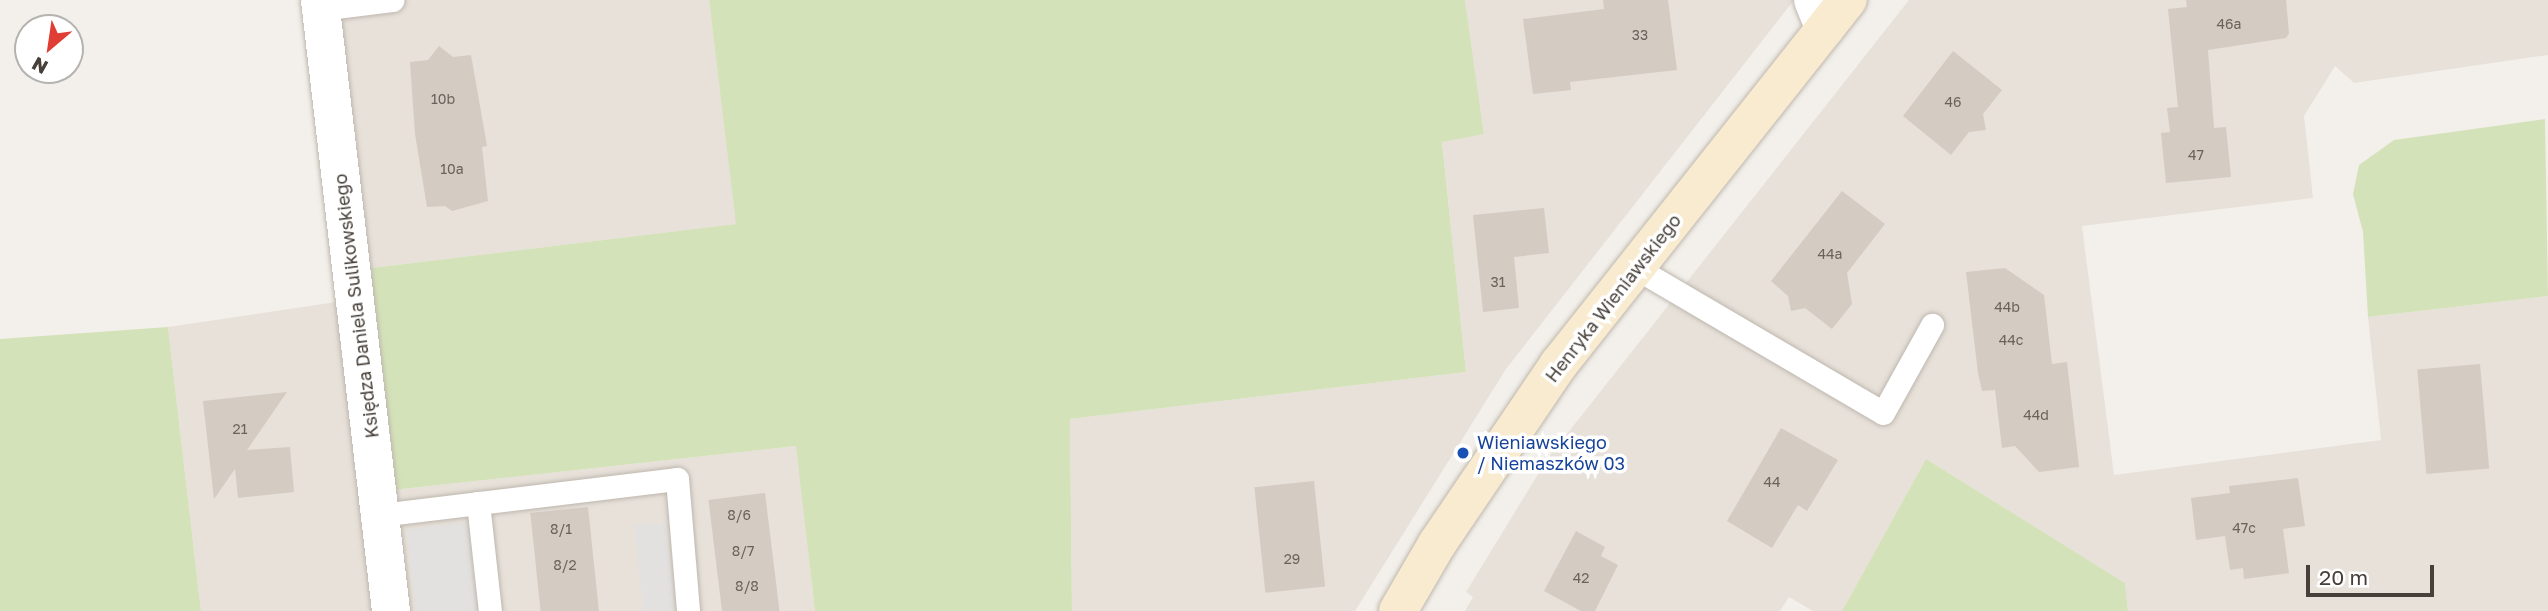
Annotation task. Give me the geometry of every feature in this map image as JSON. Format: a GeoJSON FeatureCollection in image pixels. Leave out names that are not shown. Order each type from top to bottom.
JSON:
{"type":"FeatureCollection","features":[{"type":"Feature","properties":{"kind":"street","name":"Henryka Wieniawskiego"},"geometry":{"type":"LineString","coordinates":[[1398,611],[1437,544],[1544,387],[1636,268],[1819,15],[1847,0]]}},
{"type":"Feature","properties":{"kind":"street","name":"Księdza Daniela Sulikowskiego"},"geometry":{"type":"LineString","coordinates":[[321,5],[391,611]]}},
{"type":"Feature","properties":{"kind":"lane"},"geometry":{"type":"LineString","coordinates":[[321,5],[392,0]]}},
{"type":"Feature","properties":{"kind":"lane"},"geometry":{"type":"LineString","coordinates":[[1636,268],[1883,413],[1932,325]]}},
{"type":"Feature","properties":{"kind":"lane"},"geometry":{"type":"LineString","coordinates":[[380,515],[677,480],[688,611]]}},
{"type":"Feature","properties":{"kind":"lane"},"geometry":{"type":"LineString","coordinates":[[478,503],[490,611]]}},
{"type":"Feature","properties":{"kind":"shaded area"},"geometry":{"type":"Polygon","coordinates":[[[328,0],[709,0],[737,224],[363,269],[328,0]]]}},
{"type":"Feature","properties":{"kind":"shaded area"},"geometry":{"type":"Polygon","coordinates":[[[1465,0],[1794,0],[1506,369],[1355,611],[1072,611],[1070,419],[1466,372],[1442,141],[1484,134],[1465,0]]]}},
{"type":"Feature","properties":{"kind":"shaded area"},"geometry":{"type":"Polygon","coordinates":[[[1909,0],[2548,0],[2548,55],[2354,83],[2335,66],[2304,116],[2313,198],[2082,226],[2114,475],[2381,440],[2368,317],[2548,296],[2548,611],[2128,611],[2125,583],[1926,459],[1842,611],[1813,611],[1789,597],[1780,611],[1465,611],[1473,597],[1466,592],[1548,458],[1909,0]]]}},
{"type":"Feature","properties":{"kind":"shaded area"},"geometry":{"type":"Polygon","coordinates":[[[343,301],[365,493],[797,446],[815,611],[201,611],[168,327],[343,301]]]}},
{"type":"Feature","properties":{"kind":"shaded area"},"geometry":{"type":"Polygon","coordinates":[[[466,522],[471,528],[479,611],[416,611],[407,530],[466,522]]]}},
{"type":"Feature","properties":{"kind":"shaded area"},"geometry":{"type":"Polygon","coordinates":[[[666,522],[675,611],[643,611],[634,525],[666,522]]]}},
{"type":"Feature","properties":{"kind":"green space"},"geometry":{"type":"Polygon","coordinates":[[[709,0],[1465,0],[1484,134],[1442,142],[1466,372],[1070,419],[1072,611],[815,611],[796,446],[393,490],[363,269],[736,224],[709,0]]]}},
{"type":"Feature","properties":{"kind":"green space"},"geometry":{"type":"Polygon","coordinates":[[[2545,119],[2548,296],[2368,317],[2363,232],[2353,194],[2359,165],[2394,140],[2545,119]]]}},
{"type":"Feature","properties":{"kind":"green space"},"geometry":{"type":"Polygon","coordinates":[[[168,327],[201,611],[0,611],[0,339],[168,327]]]}},
{"type":"Feature","properties":{"kind":"green space"},"geometry":{"type":"Polygon","coordinates":[[[1926,459],[2125,583],[2128,611],[1842,611],[1926,459]]]}},
{"type":"Feature","properties":{"kind":"building"},"geometry":{"type":"Polygon","coordinates":[[[1603,0],[1668,0],[1677,70],[1570,82],[1571,90],[1533,94],[1523,19],[1604,9],[1603,0]]]}},
{"type":"Feature","properties":{"kind":"building"},"geometry":{"type":"Polygon","coordinates":[[[2186,0],[2286,0],[2289,33],[2286,38],[2208,50],[2214,128],[2226,127],[2231,177],[2166,183],[2161,133],[2170,132],[2167,108],[2178,107],[2168,9],[2187,7],[2186,0]]]}},
{"type":"Feature","properties":{"kind":"building"},"geometry":{"type":"Polygon","coordinates":[[[439,46],[453,57],[471,55],[487,146],[482,147],[488,201],[452,211],[445,206],[427,207],[415,134],[410,62],[428,60],[439,46]]]}},
{"type":"Feature","properties":{"kind":"building"},"geometry":{"type":"Polygon","coordinates":[[[1953,51],[2002,90],[1983,114],[1986,130],[1969,132],[1951,155],[1903,116],[1953,51]]]}},
{"type":"Feature","properties":{"kind":"building"},"geometry":{"type":"Polygon","coordinates":[[[1842,191],[1885,224],[1847,273],[1852,304],[1832,329],[1805,308],[1791,311],[1788,296],[1771,281],[1842,191]]]}},
{"type":"Feature","properties":{"kind":"building"},"geometry":{"type":"Polygon","coordinates":[[[1544,208],[1549,253],[1514,257],[1519,308],[1483,312],[1473,215],[1544,208]]]}},
{"type":"Feature","properties":{"kind":"building"},"geometry":{"type":"Polygon","coordinates":[[[2005,268],[2044,295],[2052,364],[2067,362],[2079,467],[2039,472],[2015,446],[2002,448],[1995,390],[1982,391],[1978,373],[1966,272],[2005,268]]]}},
{"type":"Feature","properties":{"kind":"building"},"geometry":{"type":"Polygon","coordinates":[[[2480,364],[2489,469],[2426,474],[2417,369],[2480,364]]]}},
{"type":"Feature","properties":{"kind":"building"},"geometry":{"type":"Polygon","coordinates":[[[287,392],[247,450],[290,447],[294,492],[238,498],[235,469],[214,499],[203,401],[287,392]]]}},
{"type":"Feature","properties":{"kind":"building"},"geometry":{"type":"Polygon","coordinates":[[[1781,428],[1838,460],[1807,511],[1798,505],[1772,548],[1727,521],[1781,428]]]}},
{"type":"Feature","properties":{"kind":"building"},"geometry":{"type":"Polygon","coordinates":[[[2298,478],[2305,526],[2283,529],[2289,573],[2244,579],[2243,568],[2230,570],[2225,536],[2196,540],[2191,498],[2230,493],[2229,486],[2298,478]]]}},
{"type":"Feature","properties":{"kind":"building"},"geometry":{"type":"Polygon","coordinates":[[[1314,481],[1325,586],[1265,593],[1254,487],[1314,481]]]}},
{"type":"Feature","properties":{"kind":"building"},"geometry":{"type":"Polygon","coordinates":[[[765,493],[779,611],[722,611],[708,500],[765,493]]]}},
{"type":"Feature","properties":{"kind":"building"},"geometry":{"type":"Polygon","coordinates":[[[588,507],[599,611],[541,611],[530,513],[588,507]]]}},
{"type":"Feature","properties":{"kind":"building"},"geometry":{"type":"Polygon","coordinates":[[[1576,531],[1605,547],[1601,556],[1618,565],[1595,611],[1581,611],[1544,591],[1576,531]]]}},
{"type":"Feature","properties":{"kind":"place","name":"Wieniawskiego / Niemaszków 03"},"geometry":{"type":"Point","coordinates":[1463,453]}}]}
